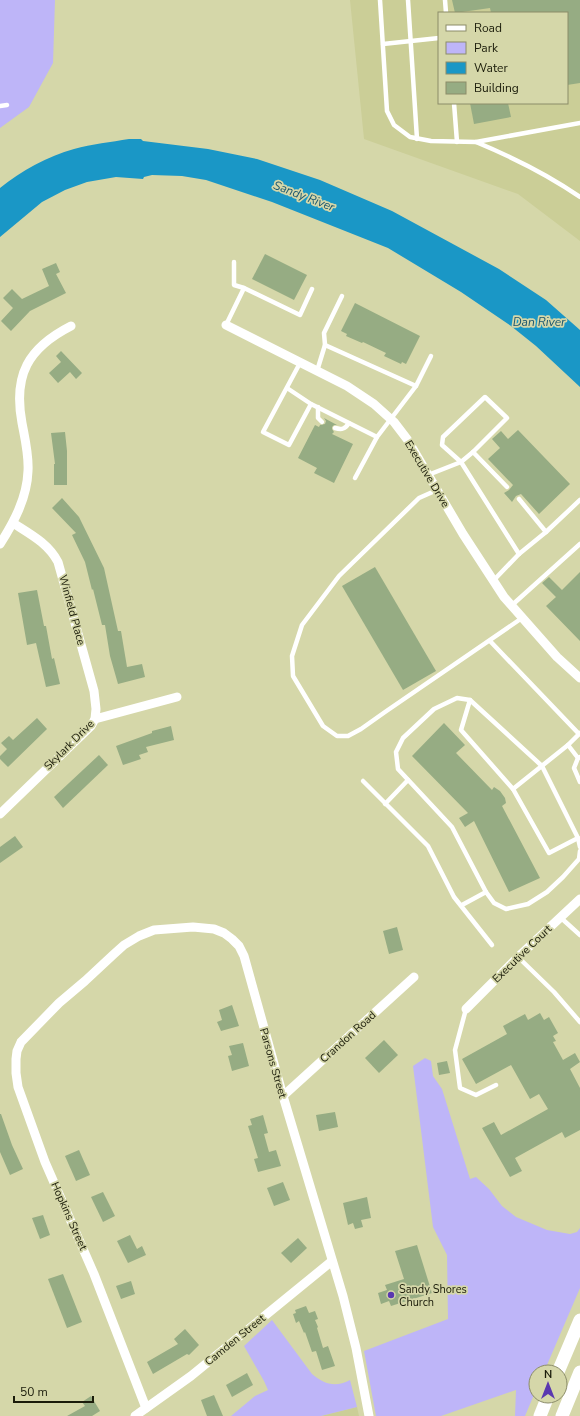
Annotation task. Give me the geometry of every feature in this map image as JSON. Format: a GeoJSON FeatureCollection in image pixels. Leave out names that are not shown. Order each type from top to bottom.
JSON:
{"type":"FeatureCollection","features":[{"type":"Feature","properties":{"kind":"main road"},"geometry":{"type":"LineString","coordinates":[[561,1364],[580,1320]]}},
{"type":"Feature","properties":{"kind":"main road"},"geometry":{"type":"LineString","coordinates":[[562,1416],[580,1372]]}},
{"type":"Feature","properties":{"kind":"main road"},"geometry":{"type":"LineString","coordinates":[[540,1416],[545,1404]]}},
{"type":"Feature","properties":{"kind":"street","name":"Executive Drive"},"geometry":{"type":"LineString","coordinates":[[226,325],[347,386],[369,400],[391,419],[407,439],[493,582],[522,618],[557,657],[580,678]]}},
{"type":"Feature","properties":{"kind":"street"},"geometry":{"type":"LineString","coordinates":[[0,544],[12,523],[27,487],[28,454],[21,421],[20,405],[21,380],[24,369],[33,354],[47,341],[71,326]]}},
{"type":"Feature","properties":{"kind":"street","name":"Winfield Place"},"geometry":{"type":"LineString","coordinates":[[12,523],[45,544],[53,552],[58,562],[91,678],[96,709],[95,719]]}},
{"type":"Feature","properties":{"kind":"street","name":"Skylark Drive"},"geometry":{"type":"LineString","coordinates":[[0,814],[91,726],[95,719],[177,697]]}},
{"type":"Feature","properties":{"kind":"street","name":"Executive Court"},"geometry":{"type":"LineString","coordinates":[[466,1009],[518,957],[580,899]]}},
{"type":"Feature","properties":{"kind":"street","name":"Parsons Street"},"geometry":{"type":"LineString","coordinates":[[37,1026],[59,1003],[124,945],[139,936],[154,930],[193,927],[214,929],[224,933],[239,946],[244,956],[283,1096],[343,1296],[356,1348],[369,1416]]}},
{"type":"Feature","properties":{"kind":"street","name":"Crandon Road"},"geometry":{"type":"LineString","coordinates":[[283,1096],[414,977]]}},
{"type":"Feature","properties":{"kind":"street","name":"Hopkins Street"},"geometry":{"type":"LineString","coordinates":[[37,1026],[21,1042],[17,1051],[16,1066],[18,1087],[45,1162],[94,1274],[146,1408]]}},
{"type":"Feature","properties":{"kind":"street","name":"Camden Street"},"geometry":{"type":"LineString","coordinates":[[135,1416],[191,1376],[332,1261]]}},
{"type":"Feature","properties":{"kind":"lane"},"geometry":{"type":"LineString","coordinates":[[380,0],[387,111],[394,125],[410,137],[417,139],[476,142],[580,123]]}},
{"type":"Feature","properties":{"kind":"lane"},"geometry":{"type":"LineString","coordinates":[[408,0],[412,40],[417,139]]}},
{"type":"Feature","properties":{"kind":"lane"},"geometry":{"type":"LineString","coordinates":[[445,0],[446,12]]}},
{"type":"Feature","properties":{"kind":"lane"},"geometry":{"type":"LineString","coordinates":[[383,44],[438,38]]}},
{"type":"Feature","properties":{"kind":"lane"},"geometry":{"type":"LineString","coordinates":[[454,104],[457,142]]}},
{"type":"Feature","properties":{"kind":"lane"},"geometry":{"type":"LineString","coordinates":[[0,106],[7,105]]}},
{"type":"Feature","properties":{"kind":"lane"},"geometry":{"type":"LineString","coordinates":[[476,142],[505,154],[538,171],[580,197]]}},
{"type":"Feature","properties":{"kind":"lane"},"geometry":{"type":"LineString","coordinates":[[234,262],[234,285],[244,288],[300,314],[312,289]]}},
{"type":"Feature","properties":{"kind":"lane"},"geometry":{"type":"LineString","coordinates":[[226,325],[244,288]]}},
{"type":"Feature","properties":{"kind":"lane"},"geometry":{"type":"LineString","coordinates":[[317,371],[325,344],[324,332],[342,296]]}},
{"type":"Feature","properties":{"kind":"lane"},"geometry":{"type":"LineString","coordinates":[[325,344],[416,386]]}},
{"type":"Feature","properties":{"kind":"lane"},"geometry":{"type":"LineString","coordinates":[[355,478],[377,437],[416,386],[431,356]]}},
{"type":"Feature","properties":{"kind":"lane"},"geometry":{"type":"LineString","coordinates":[[300,363],[263,432],[289,445],[311,404]]}},
{"type":"Feature","properties":{"kind":"lane"},"geometry":{"type":"LineString","coordinates":[[287,388],[311,404],[377,437]]}},
{"type":"Feature","properties":{"kind":"lane"},"geometry":{"type":"LineString","coordinates":[[428,475],[461,462],[473,452],[506,418],[485,397],[443,437],[442,445],[461,462],[519,554]]}},
{"type":"Feature","properties":{"kind":"lane"},"geometry":{"type":"LineString","coordinates":[[318,407],[318,418],[322,422]]}},
{"type":"Feature","properties":{"kind":"lane"},"geometry":{"type":"LineString","coordinates":[[336,428],[341,430],[349,423]]}},
{"type":"Feature","properties":{"kind":"lane"},"geometry":{"type":"LineString","coordinates":[[473,452],[507,487]]}},
{"type":"Feature","properties":{"kind":"lane"},"geometry":{"type":"LineString","coordinates":[[437,490],[419,498],[340,576],[302,625],[292,656],[293,676],[323,726],[337,736],[348,736],[361,729],[522,618]]}},
{"type":"Feature","properties":{"kind":"lane"},"geometry":{"type":"LineString","coordinates":[[519,499],[546,532]]}},
{"type":"Feature","properties":{"kind":"lane"},"geometry":{"type":"LineString","coordinates":[[493,582],[519,554],[546,532],[580,500]]}},
{"type":"Feature","properties":{"kind":"lane"},"geometry":{"type":"LineString","coordinates":[[512,606],[580,544]]}},
{"type":"Feature","properties":{"kind":"lane"},"geometry":{"type":"LineString","coordinates":[[490,641],[580,733],[513,789]]}},
{"type":"Feature","properties":{"kind":"lane"},"geometry":{"type":"LineString","coordinates":[[580,847],[578,838],[542,766],[470,700],[457,698],[434,709],[403,738],[396,752],[398,769],[452,827],[486,892],[494,904],[506,909],[528,904],[548,892],[579,859],[580,851]]}},
{"type":"Feature","properties":{"kind":"lane"},"geometry":{"type":"LineString","coordinates":[[470,700],[461,730],[513,789],[549,853],[578,838]]}},
{"type":"Feature","properties":{"kind":"lane"},"geometry":{"type":"LineString","coordinates":[[568,744],[579,758],[574,768],[580,782]]}},
{"type":"Feature","properties":{"kind":"lane"},"geometry":{"type":"LineString","coordinates":[[385,804],[408,780]]}},
{"type":"Feature","properties":{"kind":"lane"},"geometry":{"type":"LineString","coordinates":[[363,781],[428,846],[454,897],[462,905],[492,945]]}},
{"type":"Feature","properties":{"kind":"lane"},"geometry":{"type":"LineString","coordinates":[[462,905],[486,892]]}},
{"type":"Feature","properties":{"kind":"lane"},"geometry":{"type":"LineString","coordinates":[[560,917],[580,935]]}},
{"type":"Feature","properties":{"kind":"lane"},"geometry":{"type":"LineString","coordinates":[[518,957],[554,992],[580,1022]]}},
{"type":"Feature","properties":{"kind":"lane"},"geometry":{"type":"LineString","coordinates":[[466,1009],[455,1050],[460,1088],[476,1095],[496,1085]]}},
{"type":"Feature","properties":{"kind":"shaded area"},"geometry":{"type":"Polygon","coordinates":[[[350,0],[580,0],[580,241],[518,194],[364,139],[350,0]]]}},
{"type":"Feature","properties":{"kind":"shaded area"},"geometry":{"type":"Polygon","coordinates":[[[357,1407],[359,1416],[321,1416],[357,1407]]]}},
{"type":"Feature","properties":{"kind":"green space"},"geometry":{"type":"Polygon","coordinates":[[[0,0],[55,0],[53,63],[29,107],[0,128],[0,0]]]}},
{"type":"Feature","properties":{"kind":"green space"},"geometry":{"type":"Polygon","coordinates":[[[425,1058],[431,1061],[433,1076],[442,1089],[470,1179],[476,1177],[489,1189],[502,1206],[516,1217],[547,1230],[570,1234],[577,1232],[580,1228],[580,1288],[547,1364],[528,1364],[528,1404],[530,1404],[525,1416],[515,1416],[516,1390],[441,1416],[376,1416],[364,1351],[448,1319],[447,1255],[433,1227],[413,1066],[425,1058]]]}},
{"type":"Feature","properties":{"kind":"green space"},"geometry":{"type":"Polygon","coordinates":[[[272,1320],[312,1374],[330,1384],[339,1384],[350,1380],[357,1407],[321,1416],[231,1416],[255,1396],[268,1390],[244,1346],[272,1320]]]}},
{"type":"Feature","properties":{"kind":"water","name":"Dan River"},"geometry":{"type":"Polygon","coordinates":[[[129,139],[141,139],[143,141],[208,149],[257,159],[320,180],[392,211],[499,269],[546,300],[580,330],[580,387],[536,346],[511,326],[461,292],[388,248],[272,202],[206,180],[182,176],[152,175],[144,177],[143,179],[116,177],[87,182],[65,190],[42,202],[0,237],[0,188],[26,170],[64,152],[129,139]]]}},
{"type":"Feature","properties":{"kind":"building"},"geometry":{"type":"Polygon","coordinates":[[[452,0],[580,0],[580,83],[568,85],[568,12],[491,12],[490,8],[455,12],[452,0]]]}},
{"type":"Feature","properties":{"kind":"building"},"geometry":{"type":"Polygon","coordinates":[[[470,104],[508,104],[511,117],[474,124],[470,104]]]}},
{"type":"Feature","properties":{"kind":"building"},"geometry":{"type":"Polygon","coordinates":[[[265,254],[307,275],[294,300],[252,279],[265,254]]]}},
{"type":"Feature","properties":{"kind":"building"},"geometry":{"type":"Polygon","coordinates":[[[56,263],[60,272],[56,274],[66,293],[30,311],[11,331],[1,321],[13,308],[3,298],[12,289],[22,299],[49,286],[42,269],[56,263]]]}},
{"type":"Feature","properties":{"kind":"building"},"geometry":{"type":"Polygon","coordinates":[[[355,303],[420,336],[406,364],[402,362],[401,364],[384,356],[386,353],[346,336],[347,334],[341,331],[355,303]]]}},
{"type":"Feature","properties":{"kind":"building"},"geometry":{"type":"Polygon","coordinates":[[[61,351],[82,373],[76,379],[70,372],[58,383],[49,373],[61,362],[56,356],[61,351]]]}},
{"type":"Feature","properties":{"kind":"building"},"geometry":{"type":"Polygon","coordinates":[[[324,418],[337,425],[332,427],[334,432],[332,434],[353,444],[334,483],[314,473],[317,468],[298,458],[315,425],[319,427],[320,425],[325,424],[326,421],[324,418]]]}},
{"type":"Feature","properties":{"kind":"building"},"geometry":{"type":"Polygon","coordinates":[[[518,430],[570,484],[539,514],[521,494],[516,496],[512,502],[504,493],[513,485],[488,459],[500,448],[492,439],[501,431],[508,439],[518,430]]]}},
{"type":"Feature","properties":{"kind":"building"},"geometry":{"type":"Polygon","coordinates":[[[65,432],[67,451],[67,485],[54,485],[55,464],[51,433],[65,432]]]}},
{"type":"Feature","properties":{"kind":"building"},"geometry":{"type":"Polygon","coordinates":[[[62,498],[79,517],[104,568],[118,631],[121,631],[127,667],[142,664],[145,677],[118,684],[110,656],[105,625],[102,625],[85,562],[72,535],[76,533],[52,508],[62,498]]]}},
{"type":"Feature","properties":{"kind":"building"},"geometry":{"type":"Polygon","coordinates":[[[375,567],[436,671],[403,690],[342,586],[375,567]]]}},
{"type":"Feature","properties":{"kind":"building"},"geometry":{"type":"Polygon","coordinates":[[[580,572],[580,641],[546,606],[556,597],[542,583],[549,577],[562,590],[580,572]]]}},
{"type":"Feature","properties":{"kind":"building"},"geometry":{"type":"Polygon","coordinates":[[[37,590],[52,659],[54,658],[60,684],[46,687],[36,643],[27,645],[18,593],[37,590]]]}},
{"type":"Feature","properties":{"kind":"building"},"geometry":{"type":"Polygon","coordinates":[[[37,718],[47,729],[8,767],[0,759],[0,756],[7,749],[1,743],[9,736],[13,740],[37,718]]]}},
{"type":"Feature","properties":{"kind":"building"},"geometry":{"type":"Polygon","coordinates":[[[444,723],[465,745],[456,753],[492,790],[494,787],[500,791],[505,798],[506,803],[502,806],[540,878],[509,892],[474,821],[465,827],[459,818],[468,813],[412,756],[444,723]]]}},
{"type":"Feature","properties":{"kind":"building"},"geometry":{"type":"Polygon","coordinates":[[[171,726],[174,740],[146,747],[148,752],[139,755],[141,759],[123,765],[116,746],[152,733],[152,731],[171,726]]]}},
{"type":"Feature","properties":{"kind":"building"},"geometry":{"type":"Polygon","coordinates":[[[99,755],[108,765],[63,808],[54,797],[99,755]]]}},
{"type":"Feature","properties":{"kind":"building"},"geometry":{"type":"Polygon","coordinates":[[[15,836],[23,847],[0,863],[0,847],[15,836]]]}},
{"type":"Feature","properties":{"kind":"building"},"geometry":{"type":"Polygon","coordinates":[[[397,927],[403,950],[389,954],[383,931],[397,927]]]}},
{"type":"Feature","properties":{"kind":"building"},"geometry":{"type":"Polygon","coordinates":[[[232,1005],[239,1026],[221,1031],[217,1022],[222,1020],[219,1010],[232,1005]]]}},
{"type":"Feature","properties":{"kind":"building"},"geometry":{"type":"Polygon","coordinates":[[[540,1013],[544,1020],[549,1017],[558,1033],[553,1036],[556,1041],[553,1042],[563,1060],[575,1053],[580,1062],[570,1069],[580,1088],[580,1130],[565,1138],[562,1132],[515,1158],[522,1171],[510,1177],[482,1128],[494,1122],[501,1135],[548,1109],[539,1094],[530,1099],[511,1065],[476,1084],[462,1059],[507,1034],[503,1026],[525,1014],[528,1020],[540,1013]]]}},
{"type":"Feature","properties":{"kind":"building"},"geometry":{"type":"Polygon","coordinates":[[[384,1040],[398,1055],[379,1073],[365,1058],[384,1040]]]}},
{"type":"Feature","properties":{"kind":"building"},"geometry":{"type":"Polygon","coordinates":[[[243,1043],[249,1066],[232,1071],[228,1056],[232,1055],[229,1046],[243,1043]]]}},
{"type":"Feature","properties":{"kind":"building"},"geometry":{"type":"Polygon","coordinates":[[[447,1061],[450,1073],[439,1075],[437,1063],[447,1061]]]}},
{"type":"Feature","properties":{"kind":"building"},"geometry":{"type":"Polygon","coordinates":[[[335,1112],[338,1127],[319,1131],[316,1115],[335,1112]]]}},
{"type":"Feature","properties":{"kind":"building"},"geometry":{"type":"Polygon","coordinates":[[[0,1114],[23,1169],[10,1175],[0,1152],[0,1114]]]}},
{"type":"Feature","properties":{"kind":"building"},"geometry":{"type":"Polygon","coordinates":[[[263,1115],[268,1133],[264,1134],[269,1152],[276,1150],[281,1166],[258,1172],[254,1159],[258,1158],[248,1126],[252,1125],[250,1119],[263,1115]]]}},
{"type":"Feature","properties":{"kind":"building"},"geometry":{"type":"Polygon","coordinates":[[[79,1150],[90,1175],[76,1181],[65,1156],[79,1150]]]}},
{"type":"Feature","properties":{"kind":"building"},"geometry":{"type":"Polygon","coordinates":[[[283,1182],[290,1200],[274,1206],[267,1188],[283,1182]]]}},
{"type":"Feature","properties":{"kind":"building"},"geometry":{"type":"Polygon","coordinates":[[[103,1192],[115,1216],[103,1222],[91,1197],[103,1192]]]}},
{"type":"Feature","properties":{"kind":"building"},"geometry":{"type":"Polygon","coordinates":[[[367,1197],[371,1218],[361,1220],[363,1227],[355,1229],[353,1223],[348,1225],[343,1203],[367,1197]]]}},
{"type":"Feature","properties":{"kind":"building"},"geometry":{"type":"Polygon","coordinates":[[[43,1215],[50,1235],[40,1239],[32,1218],[43,1215]]]}},
{"type":"Feature","properties":{"kind":"building"},"geometry":{"type":"Polygon","coordinates":[[[130,1235],[137,1249],[142,1246],[146,1255],[128,1263],[117,1241],[130,1235]]]}},
{"type":"Feature","properties":{"kind":"building"},"geometry":{"type":"Polygon","coordinates":[[[298,1238],[307,1248],[291,1263],[281,1253],[298,1238]]]}},
{"type":"Feature","properties":{"kind":"building"},"geometry":{"type":"Polygon","coordinates":[[[417,1245],[432,1293],[391,1306],[389,1301],[381,1304],[378,1293],[387,1290],[385,1285],[404,1279],[395,1251],[417,1245]]]}},
{"type":"Feature","properties":{"kind":"building"},"geometry":{"type":"Polygon","coordinates":[[[63,1274],[82,1322],[67,1328],[48,1279],[63,1274]]]}},
{"type":"Feature","properties":{"kind":"building"},"geometry":{"type":"Polygon","coordinates":[[[131,1281],[135,1294],[121,1299],[116,1286],[131,1281]]]}},
{"type":"Feature","properties":{"kind":"building"},"geometry":{"type":"Polygon","coordinates":[[[306,1306],[309,1313],[315,1311],[318,1319],[315,1320],[323,1348],[328,1346],[335,1366],[322,1370],[316,1351],[312,1352],[305,1332],[304,1333],[299,1321],[296,1323],[293,1314],[296,1313],[295,1310],[306,1306]]]}},
{"type":"Feature","properties":{"kind":"building"},"geometry":{"type":"Polygon","coordinates":[[[185,1329],[199,1345],[189,1355],[187,1354],[153,1374],[147,1362],[178,1344],[174,1339],[185,1329]]]}},
{"type":"Feature","properties":{"kind":"building"},"geometry":{"type":"Polygon","coordinates":[[[247,1373],[253,1385],[232,1397],[226,1385],[247,1373]]]}},
{"type":"Feature","properties":{"kind":"building"},"geometry":{"type":"Polygon","coordinates":[[[214,1395],[223,1416],[207,1416],[201,1400],[214,1395]]]}},
{"type":"Feature","properties":{"kind":"building"},"geometry":{"type":"Polygon","coordinates":[[[91,1396],[100,1411],[92,1416],[67,1416],[85,1406],[82,1402],[91,1396]]]}},
{"type":"Feature","properties":{"kind":"place","name":"Sandy Shores Church"},"geometry":{"type":"Point","coordinates":[391,1295]}},
{"type":"Feature","properties":{"kind":"water label","name":"Sandy River"},"geometry":{"type":"Point","coordinates":[304,196]}}]}
